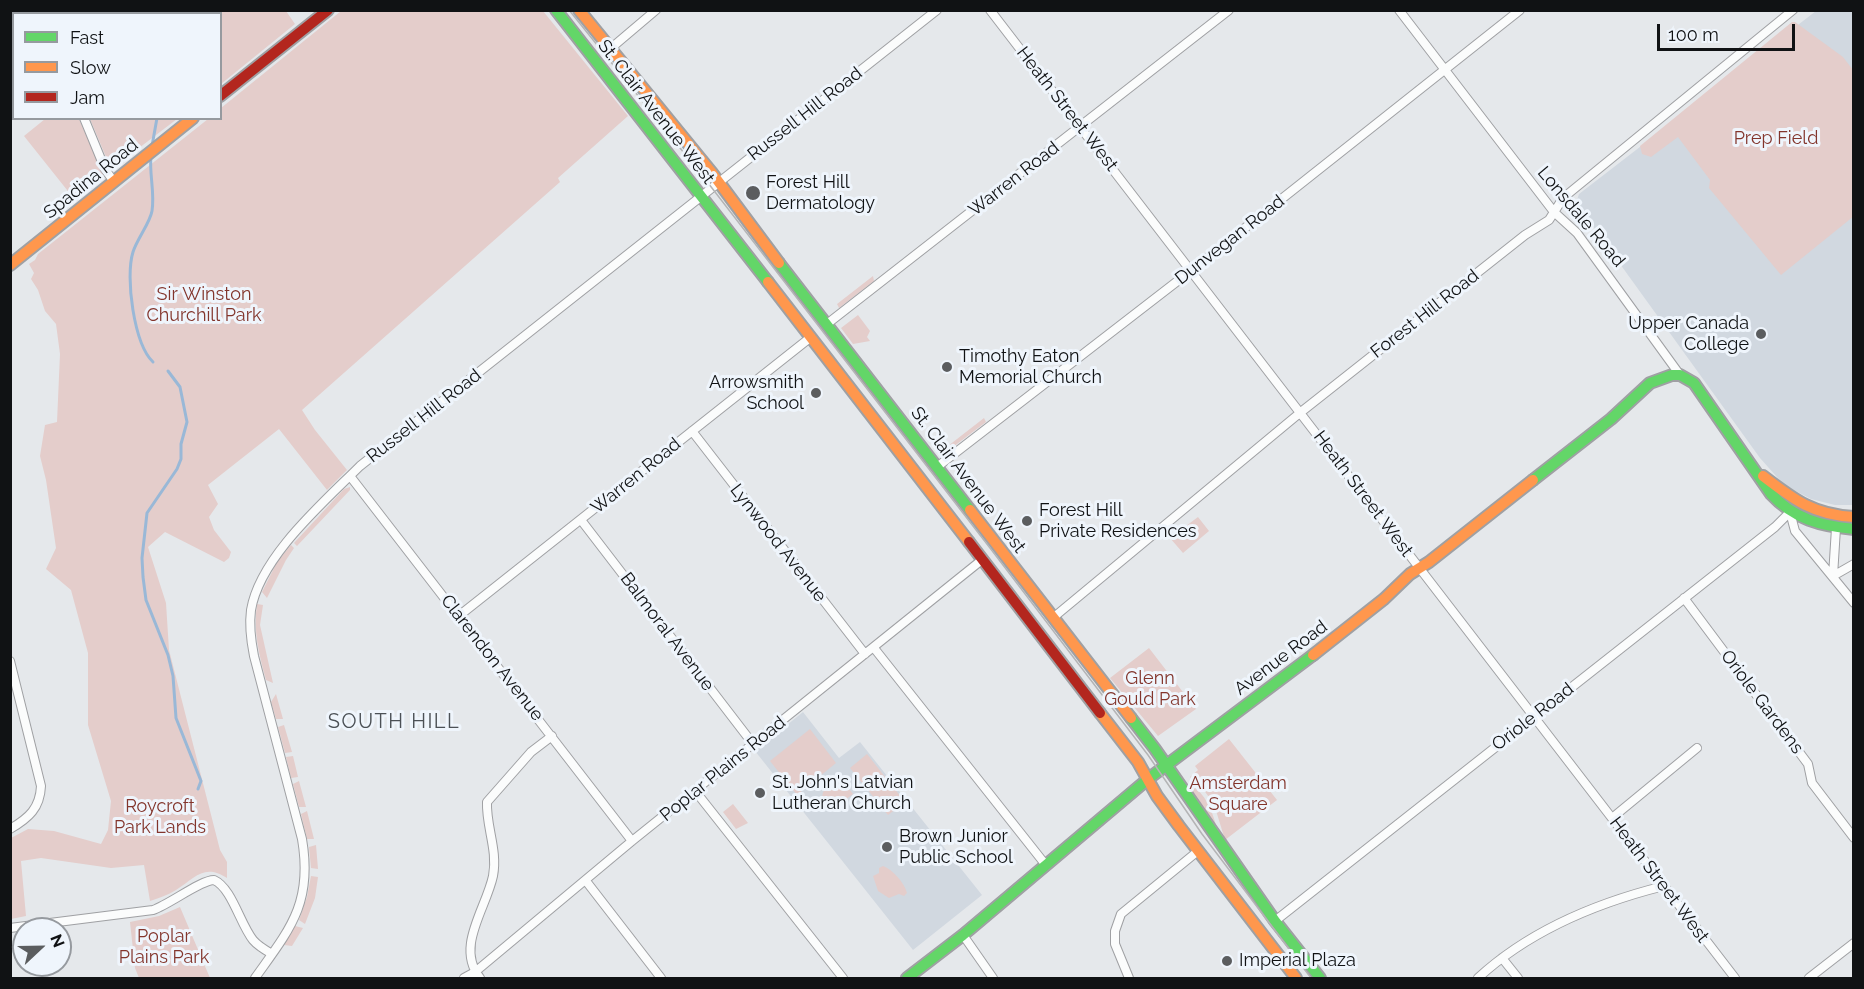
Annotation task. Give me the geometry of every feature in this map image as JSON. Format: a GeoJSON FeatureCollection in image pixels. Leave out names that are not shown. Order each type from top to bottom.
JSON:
{"type":"FeatureCollection","features":[{"type":"Feature","properties":{"kind":"main road"},"geometry":{"type":"LineString","coordinates":[[222,94],[328,10]]}},
{"type":"Feature","properties":{"kind":"main road","name":"St. Clair Avenue West"},"geometry":{"type":"LineString","coordinates":[[556,10],[983,559],[1131,754],[1157,796],[1198,851],[1296,978]]}},
{"type":"Feature","properties":{"kind":"main road","name":"St. Clair Avenue West"},"geometry":{"type":"LineString","coordinates":[[579,10],[718,182],[1054,617],[1167,765],[1275,921],[1320,978]]}},
{"type":"Feature","properties":{"kind":"main road","name":"Spadina Road"},"geometry":{"type":"LineString","coordinates":[[10,265],[191,120]]}},
{"type":"Feature","properties":{"kind":"main road","name":"Avenue Road"},"geometry":{"type":"LineString","coordinates":[[907,978],[963,936],[1045,864],[1148,779],[1291,672],[1611,419],[1650,383],[1667,375],[1680,375]]}},
{"type":"Feature","properties":{"kind":"main road","name":"Lonsdale Road"},"geometry":{"type":"LineString","coordinates":[[1680,375],[1696,386],[1758,472]]}},
{"type":"Feature","properties":{"kind":"main road"},"geometry":{"type":"LineString","coordinates":[[879,427],[897,414]]}},
{"type":"Feature","properties":{"kind":"main road"},"geometry":{"type":"LineString","coordinates":[[1758,472],[1776,500],[1790,512],[1815,524],[1854,529]]}},
{"type":"Feature","properties":{"kind":"main road"},"geometry":{"type":"LineString","coordinates":[[1758,472],[1793,500],[1818,513]]}},
{"type":"Feature","properties":{"kind":"main road"},"geometry":{"type":"LineString","coordinates":[[1790,512],[1797,508],[1841,517],[1854,517]]}},
{"type":"Feature","properties":{"kind":"street"},"geometry":{"type":"LineString","coordinates":[[610,49],[656,10]]}},
{"type":"Feature","properties":{"kind":"street","name":"Russell Hill Road"},"geometry":{"type":"LineString","coordinates":[[255,978],[301,906],[306,870],[302,839],[252,645],[250,620],[258,586],[279,552],[360,466],[937,10]]}},
{"type":"Feature","properties":{"kind":"street","name":"Heath Street West"},"geometry":{"type":"LineString","coordinates":[[990,10],[1735,978]]}},
{"type":"Feature","properties":{"kind":"street","name":"Warren Road"},"geometry":{"type":"LineString","coordinates":[[827,324],[1229,10]]}},
{"type":"Feature","properties":{"kind":"street","name":"Lonsdale Road"},"geometry":{"type":"LineString","coordinates":[[1399,10],[1554,212],[1577,233],[1680,375]]}},
{"type":"Feature","properties":{"kind":"street","name":"Dunvegan Road"},"geometry":{"type":"LineString","coordinates":[[937,467],[1446,71],[1520,10]]}},
{"type":"Feature","properties":{"kind":"street","name":"Forest Hill Road"},"geometry":{"type":"LineString","coordinates":[[1054,617],[1301,412],[1526,235],[1550,220],[1563,198],[1793,10]]}},
{"type":"Feature","properties":{"kind":"street"},"geometry":{"type":"LineString","coordinates":[[85,120],[105,169],[114,182]]}},
{"type":"Feature","properties":{"kind":"street","name":"Warren Road"},"geometry":{"type":"LineString","coordinates":[[460,615],[811,336]]}},
{"type":"Feature","properties":{"kind":"street","name":"Lynwood Avenue"},"geometry":{"type":"LineString","coordinates":[[692,431],[866,654]]}},
{"type":"Feature","properties":{"kind":"street","name":"Clarendon Avenue"},"geometry":{"type":"LineString","coordinates":[[350,476],[460,615],[632,841]]}},
{"type":"Feature","properties":{"kind":"street"},"geometry":{"type":"LineString","coordinates":[[1790,512],[1795,531],[1854,603]]}},
{"type":"Feature","properties":{"kind":"street","name":"Oriole Road"},"geometry":{"type":"LineString","coordinates":[[1275,921],[1775,527],[1790,512]]}},
{"type":"Feature","properties":{"kind":"street","name":"Balmoral Avenue"},"geometry":{"type":"LineString","coordinates":[[581,519],[753,744]]}},
{"type":"Feature","properties":{"kind":"street"},"geometry":{"type":"LineString","coordinates":[[1833,576],[1836,528]]}},
{"type":"Feature","properties":{"kind":"street","name":"Poplar Plains Road"},"geometry":{"type":"LineString","coordinates":[[464,978],[477,975],[632,841],[696,792],[983,559]]}},
{"type":"Feature","properties":{"kind":"street"},"geometry":{"type":"LineString","coordinates":[[1833,576],[1854,564]]}},
{"type":"Feature","properties":{"kind":"street","name":"Oriole Gardens"},"geometry":{"type":"LineString","coordinates":[[1684,598],[1808,764],[1812,783],[1854,838]]}},
{"type":"Feature","properties":{"kind":"street"},"geometry":{"type":"LineString","coordinates":[[874,648],[1045,864]]}},
{"type":"Feature","properties":{"kind":"street"},"geometry":{"type":"LineString","coordinates":[[10,661],[41,786],[39,802],[35,810],[24,821],[10,829]]}},
{"type":"Feature","properties":{"kind":"street"},"geometry":{"type":"LineString","coordinates":[[477,975],[471,960],[472,933],[488,893],[495,860],[488,823],[487,802],[531,752],[552,736]]}},
{"type":"Feature","properties":{"kind":"street"},"geometry":{"type":"LineString","coordinates":[[1612,818],[1697,748]]}},
{"type":"Feature","properties":{"kind":"street"},"geometry":{"type":"LineString","coordinates":[[696,792],[843,978]]}},
{"type":"Feature","properties":{"kind":"street"},"geometry":{"type":"LineString","coordinates":[[1129,978],[1115,944],[1121,914],[1198,851]]}},
{"type":"Feature","properties":{"kind":"street"},"geometry":{"type":"LineString","coordinates":[[10,928],[153,910],[200,884],[214,880],[222,885],[253,941],[272,954]]}},
{"type":"Feature","properties":{"kind":"street"},"geometry":{"type":"LineString","coordinates":[[586,881],[661,978]]}},
{"type":"Feature","properties":{"kind":"street"},"geometry":{"type":"LineString","coordinates":[[1478,978],[1502,958],[1580,912],[1664,886]]}},
{"type":"Feature","properties":{"kind":"street"},"geometry":{"type":"LineString","coordinates":[[963,936],[993,978]]}},
{"type":"Feature","properties":{"kind":"street"},"geometry":{"type":"LineString","coordinates":[[1809,978],[1854,943]]}},
{"type":"Feature","properties":{"kind":"street"},"geometry":{"type":"LineString","coordinates":[[1502,958],[1518,978]]}},
{"type":"Feature","properties":{"kind":"shaded area","name":"Upper Canada College"},"geometry":{"type":"Polygon","coordinates":[[[1816,11],[1853,11],[1853,505],[1835,505],[1811,499],[1784,485],[1760,458],[1576,203],[1579,194],[1816,11]]]}},
{"type":"Feature","properties":{"kind":"shaded area","name":"Brown Junior Public School"},"geometry":{"type":"Polygon","coordinates":[[[803,712],[839,758],[860,742],[982,895],[913,950],[755,751],[803,712]]]}},
{"type":"Feature","properties":{"kind":"green space"},"geometry":{"type":"Polygon","coordinates":[[[286,11],[295,24],[222,83],[222,12],[77,12],[286,11]]]}},
{"type":"Feature","properties":{"kind":"green space","name":"Sir Winston Churchill Park"},"geometry":{"type":"Polygon","coordinates":[[[341,11],[543,11],[628,116],[558,178],[560,182],[302,410],[347,470],[327,490],[279,429],[208,485],[218,504],[209,517],[214,530],[231,552],[229,558],[224,562],[165,532],[148,547],[166,603],[169,650],[220,850],[227,862],[227,878],[206,872],[194,877],[173,892],[150,901],[144,865],[111,868],[41,858],[21,861],[26,916],[11,919],[11,838],[28,829],[54,831],[101,844],[108,830],[111,801],[88,725],[88,653],[71,590],[46,569],[56,548],[40,456],[45,425],[57,422],[60,354],[56,324],[45,311],[38,290],[31,279],[34,273],[29,264],[38,254],[207,120],[222,120],[222,107],[341,11]]]}},
{"type":"Feature","properties":{"kind":"green space","name":"Prep Field"},"geometry":{"type":"Polygon","coordinates":[[[1792,22],[1843,57],[1853,70],[1854,216],[1781,275],[1709,188],[1710,180],[1678,137],[1651,157],[1642,154],[1640,146],[1792,22]]]}},
{"type":"Feature","properties":{"kind":"green space"},"geometry":{"type":"Polygon","coordinates":[[[44,120],[79,120],[103,174],[101,180],[75,200],[24,136],[44,120]]]}},
{"type":"Feature","properties":{"kind":"green space"},"geometry":{"type":"Polygon","coordinates":[[[90,120],[176,120],[114,167],[109,164],[90,120]]]}},
{"type":"Feature","properties":{"kind":"green space"},"geometry":{"type":"Polygon","coordinates":[[[873,276],[874,281],[839,308],[837,304],[873,276]]]}},
{"type":"Feature","properties":{"kind":"green space"},"geometry":{"type":"Polygon","coordinates":[[[858,315],[870,331],[867,337],[870,341],[853,344],[841,328],[858,315]]]}},
{"type":"Feature","properties":{"kind":"green space"},"geometry":{"type":"Polygon","coordinates":[[[984,418],[986,422],[949,450],[948,446],[984,418]]]}},
{"type":"Feature","properties":{"kind":"green space"},"geometry":{"type":"Polygon","coordinates":[[[350,487],[350,490],[297,546],[294,543],[344,489],[350,487]]]}},
{"type":"Feature","properties":{"kind":"green space"},"geometry":{"type":"Polygon","coordinates":[[[1198,517],[1209,531],[1183,553],[1170,538],[1198,517]]]}},
{"type":"Feature","properties":{"kind":"green space"},"geometry":{"type":"Polygon","coordinates":[[[291,545],[294,548],[267,598],[262,592],[277,562],[291,545]]]}},
{"type":"Feature","properties":{"kind":"green space"},"geometry":{"type":"Polygon","coordinates":[[[257,604],[263,605],[260,625],[273,683],[266,680],[259,652],[256,633],[257,604]]]}},
{"type":"Feature","properties":{"kind":"green space","name":"Glenn Gould Park"},"geometry":{"type":"Polygon","coordinates":[[[1149,648],[1196,709],[1158,736],[1110,678],[1149,648]]]}},
{"type":"Feature","properties":{"kind":"green space"},"geometry":{"type":"Polygon","coordinates":[[[276,694],[283,719],[276,719],[271,702],[276,694]]]}},
{"type":"Feature","properties":{"kind":"green space"},"geometry":{"type":"Polygon","coordinates":[[[284,725],[292,752],[285,753],[278,727],[284,725]]]}},
{"type":"Feature","properties":{"kind":"green space"},"geometry":{"type":"Polygon","coordinates":[[[810,729],[836,763],[797,795],[770,761],[810,729]]]}},
{"type":"Feature","properties":{"kind":"green space","name":"Amsterdam Square"},"geometry":{"type":"Polygon","coordinates":[[[1229,739],[1277,800],[1225,840],[1214,804],[1190,777],[1198,770],[1195,766],[1229,739]]]}},
{"type":"Feature","properties":{"kind":"green space"},"geometry":{"type":"Polygon","coordinates":[[[867,754],[905,802],[888,815],[850,768],[867,754]]]}},
{"type":"Feature","properties":{"kind":"green space"},"geometry":{"type":"Polygon","coordinates":[[[293,756],[298,777],[291,778],[286,757],[293,756]]]}},
{"type":"Feature","properties":{"kind":"green space"},"geometry":{"type":"Polygon","coordinates":[[[299,781],[306,807],[299,807],[293,784],[299,781]]]}},
{"type":"Feature","properties":{"kind":"green space"},"geometry":{"type":"Polygon","coordinates":[[[834,784],[845,784],[853,794],[833,809],[821,804],[823,792],[834,784]]]}},
{"type":"Feature","properties":{"kind":"green space"},"geometry":{"type":"Polygon","coordinates":[[[1191,785],[1207,802],[1216,825],[1214,826],[1188,787],[1191,785]]]}},
{"type":"Feature","properties":{"kind":"green space"},"geometry":{"type":"Polygon","coordinates":[[[733,804],[748,823],[736,829],[723,812],[733,804]]]}},
{"type":"Feature","properties":{"kind":"green space"},"geometry":{"type":"Polygon","coordinates":[[[307,811],[314,839],[307,839],[301,814],[307,811]]]}},
{"type":"Feature","properties":{"kind":"green space"},"geometry":{"type":"Polygon","coordinates":[[[316,845],[318,869],[311,868],[309,847],[316,845]]]}},
{"type":"Feature","properties":{"kind":"green space"},"geometry":{"type":"Polygon","coordinates":[[[883,866],[891,870],[901,881],[907,893],[904,896],[899,894],[889,898],[878,891],[873,876],[879,873],[879,868],[883,866]]]}},
{"type":"Feature","properties":{"kind":"green space"},"geometry":{"type":"Polygon","coordinates":[[[311,876],[318,877],[315,898],[305,924],[299,920],[311,876]]]}},
{"type":"Feature","properties":{"kind":"green space","name":"Poplar Plains Park"},"geometry":{"type":"Polygon","coordinates":[[[180,907],[210,978],[139,978],[135,968],[130,922],[159,916],[180,907]]]}},
{"type":"Feature","properties":{"kind":"green space"},"geometry":{"type":"Polygon","coordinates":[[[295,926],[303,928],[292,946],[284,945],[295,926]]]}},
{"type":"Feature","properties":{"kind":"waterway"},"geometry":{"type":"LineString","coordinates":[[152,146],[157,120]]}},
{"type":"Feature","properties":{"kind":"waterway"},"geometry":{"type":"LineString","coordinates":[[151,156],[152,211],[133,252],[130,277],[136,326],[146,353],[153,362]]}},
{"type":"Feature","properties":{"kind":"waterway"},"geometry":{"type":"LineString","coordinates":[[168,371],[180,387],[187,422],[181,444],[181,459],[177,469],[147,513],[142,558],[143,577],[146,600],[168,655],[173,676],[176,718],[201,781],[198,789]]}},
{"type":"Feature","properties":{"kind":"tram line"},"geometry":{"type":"LineString","coordinates":[[569,10],[705,179],[990,548],[1148,755],[1202,834],[1311,978]]}},
{"type":"Feature","properties":{"kind":"traffic: fast"},"geometry":{"type":"LineString","coordinates":[[556,10],[768,282]]}},
{"type":"Feature","properties":{"kind":"traffic: fast"},"geometry":{"type":"LineString","coordinates":[[779,263],[970,510]]}},
{"type":"Feature","properties":{"kind":"traffic: fast"},"geometry":{"type":"LineString","coordinates":[[1533,480],[1611,419],[1650,383],[1672,375],[1680,375],[1694,383],[1771,494],[1780,503],[1809,520],[1854,529]]}},
{"type":"Feature","properties":{"kind":"traffic: fast"},"geometry":{"type":"LineString","coordinates":[[907,978],[963,935],[1148,779],[1313,655]]}},
{"type":"Feature","properties":{"kind":"traffic: fast"},"geometry":{"type":"LineString","coordinates":[[1131,718],[1275,921],[1320,978]]}},
{"type":"Feature","properties":{"kind":"traffic: slow"},"geometry":{"type":"LineString","coordinates":[[579,10],[712,173],[779,263]]}},
{"type":"Feature","properties":{"kind":"traffic: slow"},"geometry":{"type":"LineString","coordinates":[[10,265],[191,120]]}},
{"type":"Feature","properties":{"kind":"traffic: slow"},"geometry":{"type":"LineString","coordinates":[[768,282],[969,542]]}},
{"type":"Feature","properties":{"kind":"traffic: slow"},"geometry":{"type":"LineString","coordinates":[[1763,476],[1805,505],[1827,513],[1854,517]]}},
{"type":"Feature","properties":{"kind":"traffic: slow"},"geometry":{"type":"LineString","coordinates":[[1313,655],[1384,599],[1410,574],[1429,562],[1533,480]]}},
{"type":"Feature","properties":{"kind":"traffic: slow"},"geometry":{"type":"LineString","coordinates":[[970,510],[1131,718]]}},
{"type":"Feature","properties":{"kind":"traffic: slow"},"geometry":{"type":"LineString","coordinates":[[1100,713],[1138,762],[1157,796],[1179,826],[1296,978]]}},
{"type":"Feature","properties":{"kind":"traffic: jam"},"geometry":{"type":"LineString","coordinates":[[222,94],[328,10]]}},
{"type":"Feature","properties":{"kind":"traffic: jam"},"geometry":{"type":"LineString","coordinates":[[969,542],[1100,713]]}},
{"type":"Feature","properties":{"kind":"place","name":"Forest Hill Dermatology"},"geometry":{"type":"Point","coordinates":[753,193]}},
{"type":"Feature","properties":{"kind":"place","name":"Upper Canada College"},"geometry":{"type":"Point","coordinates":[1761,334]}},
{"type":"Feature","properties":{"kind":"place","name":"Timothy Eaton Memorial Church"},"geometry":{"type":"Point","coordinates":[947,367]}},
{"type":"Feature","properties":{"kind":"place","name":"Arrowsmith School"},"geometry":{"type":"Point","coordinates":[816,393]}},
{"type":"Feature","properties":{"kind":"place","name":"Forest Hill Private Residences"},"geometry":{"type":"Point","coordinates":[1027,521]}},
{"type":"Feature","properties":{"kind":"place","name":"St. John's Latvian Lutheran Church"},"geometry":{"type":"Point","coordinates":[760,793]}},
{"type":"Feature","properties":{"kind":"place","name":"Brown Junior Public School"},"geometry":{"type":"Point","coordinates":[887,847]}},
{"type":"Feature","properties":{"kind":"place","name":"Imperial Plaza"},"geometry":{"type":"Point","coordinates":[1227,961]}},
{"type":"Feature","properties":{"kind":"district","name":"SOUTH HILL"},"geometry":{"type":"Point","coordinates":[394,722]}},
{"type":"Feature","properties":{"kind":"park label","name":"Roycroft Park Lands"},"geometry":{"type":"Point","coordinates":[160,817]}}]}
